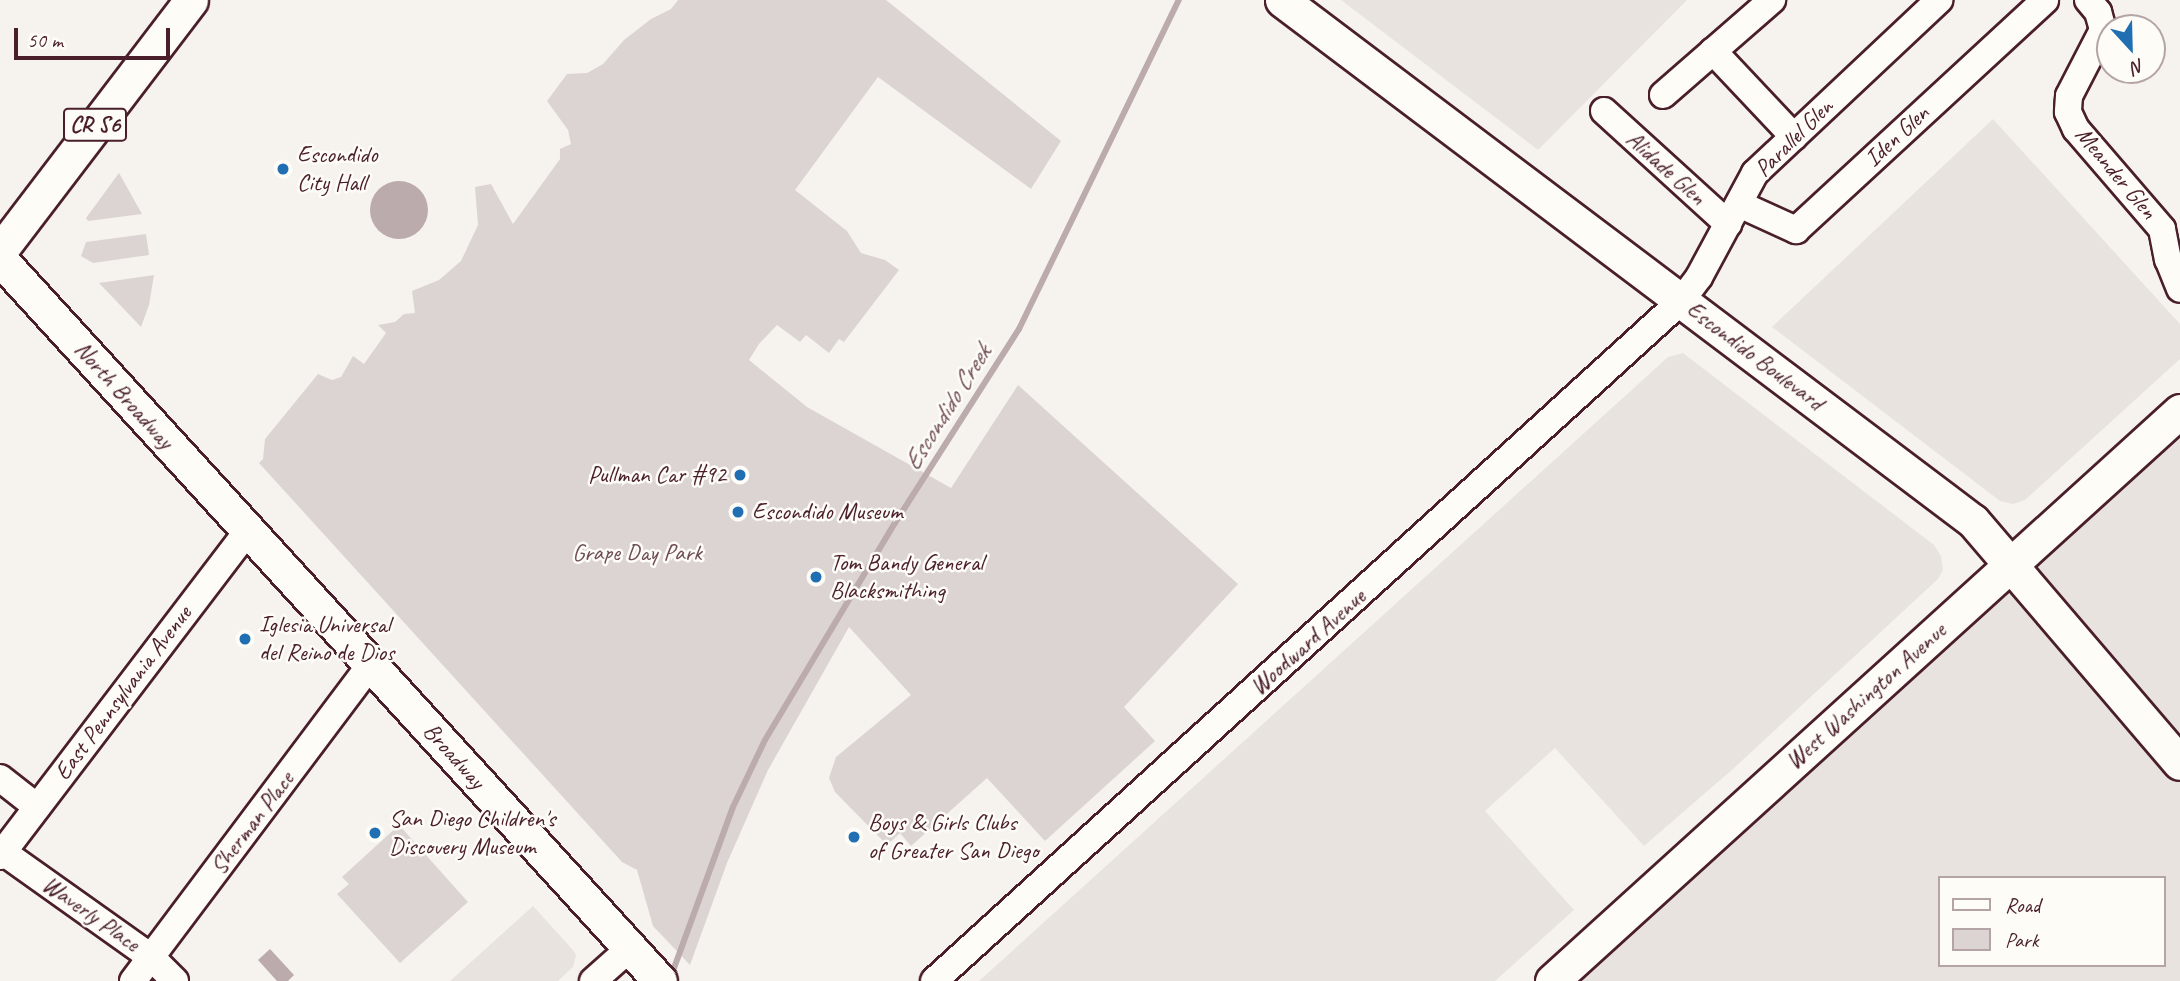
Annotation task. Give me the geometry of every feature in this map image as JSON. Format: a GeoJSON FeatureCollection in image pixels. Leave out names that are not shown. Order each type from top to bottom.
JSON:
{"type":"FeatureCollection","features":[{"type":"Feature","properties":{"kind":"main road","name":"CR S6"},"geometry":{"type":"LineString","coordinates":[[0,251],[191,0]]}},
{"type":"Feature","properties":{"kind":"main road","name":"Escondido Boulevard"},"geometry":{"type":"LineString","coordinates":[[1282,0],[1973,521],[2180,763]]}},
{"type":"Feature","properties":{"kind":"main road","name":"North Broadway"},"geometry":{"type":"LineString","coordinates":[[0,259],[248,530]]}},
{"type":"Feature","properties":{"kind":"main road","name":"West Washington Avenue"},"geometry":{"type":"LineString","coordinates":[[1552,981],[2180,411]]}},
{"type":"Feature","properties":{"kind":"main road","name":"Broadway"},"geometry":{"type":"LineString","coordinates":[[248,530],[647,967]]}},
{"type":"Feature","properties":{"kind":"street"},"geometry":{"type":"LineString","coordinates":[[1664,95],[1772,0]]}},
{"type":"Feature","properties":{"kind":"street","name":"Parallel Glen"},"geometry":{"type":"LineString","coordinates":[[1681,301],[1699,277],[1755,173],[1939,0]]}},
{"type":"Feature","properties":{"kind":"street","name":"Iden Glen"},"geometry":{"type":"LineString","coordinates":[[1733,214],[1796,230],[2045,0]]}},
{"type":"Feature","properties":{"kind":"street","name":"Meander Glen"},"geometry":{"type":"LineString","coordinates":[[2088,0],[2098,12],[2103,30],[2069,96],[2068,112],[2076,129],[2091,142],[2162,229],[2168,259],[2179,278]]}},
{"type":"Feature","properties":{"kind":"street"},"geometry":{"type":"LineString","coordinates":[[1713,51],[1794,137]]}},
{"type":"Feature","properties":{"kind":"street","name":"Alidade Glen"},"geometry":{"type":"LineString","coordinates":[[1604,111],[1733,214]]}},
{"type":"Feature","properties":{"kind":"street","name":"Woodward Avenue"},"geometry":{"type":"LineString","coordinates":[[934,981],[1681,301]]}},
{"type":"Feature","properties":{"kind":"street","name":"East Pennsylvania Avenue"},"geometry":{"type":"LineString","coordinates":[[1,854],[248,530]]}},
{"type":"Feature","properties":{"kind":"street","name":"Sherman Place"},"geometry":{"type":"LineString","coordinates":[[133,981],[371,664]]}},
{"type":"Feature","properties":{"kind":"street"},"geometry":{"type":"LineString","coordinates":[[0,778],[37,807]]}},
{"type":"Feature","properties":{"kind":"street","name":"Waverly Place"},"geometry":{"type":"LineString","coordinates":[[1,854],[151,957],[174,981]]}},
{"type":"Feature","properties":{"kind":"street"},"geometry":{"type":"LineString","coordinates":[[593,981],[647,967]]}},
{"type":"Feature","properties":{"kind":"shaded area"},"geometry":{"type":"Polygon","coordinates":[[[1341,0],[1687,0],[1538,150],[1341,0]]]}},
{"type":"Feature","properties":{"kind":"shaded area"},"geometry":{"type":"Polygon","coordinates":[[[1993,119],[2180,324],[2180,359],[2025,500],[2013,504],[2000,501],[1772,327],[1993,119]]]}},
{"type":"Feature","properties":{"kind":"shaded area"},"geometry":{"type":"Polygon","coordinates":[[[393,181],[405,181],[420,189],[428,204],[428,216],[420,231],[405,239],[393,239],[378,231],[370,216],[370,204],[378,189],[393,181]]]}},
{"type":"Feature","properties":{"kind":"shaded area"},"geometry":{"type":"Polygon","coordinates":[[[1683,353],[1934,545],[1941,556],[1943,570],[1938,579],[1733,769],[1644,846],[1555,748],[1485,811],[1574,910],[1495,981],[979,981],[1668,357],[1683,353]]]}},
{"type":"Feature","properties":{"kind":"shaded area"},"geometry":{"type":"Polygon","coordinates":[[[2180,411],[2180,981],[1552,981],[2180,411]]]}},
{"type":"Feature","properties":{"kind":"shaded area"},"geometry":{"type":"Polygon","coordinates":[[[533,906],[576,955],[573,967],[558,981],[450,981],[533,906]]]}},
{"type":"Feature","properties":{"kind":"shaded area"},"geometry":{"type":"Polygon","coordinates":[[[270,949],[294,975],[288,981],[277,981],[258,960],[270,949]]]}},
{"type":"Feature","properties":{"kind":"green space","name":"Grape Day Park"},"geometry":{"type":"Polygon","coordinates":[[[678,0],[886,0],[1061,141],[1031,189],[878,77],[795,190],[847,231],[861,253],[885,260],[899,270],[844,342],[839,339],[829,353],[806,335],[800,342],[777,325],[759,344],[749,360],[807,407],[951,488],[1018,385],[1238,584],[1124,707],[1155,741],[1045,841],[987,778],[911,846],[900,833],[887,845],[835,792],[829,778],[836,757],[911,695],[849,627],[768,770],[727,863],[690,965],[653,926],[637,870],[622,862],[259,463],[263,459],[265,439],[318,374],[332,380],[341,377],[353,356],[364,364],[386,333],[378,325],[395,322],[404,314],[415,313],[412,291],[439,280],[461,261],[478,225],[475,187],[491,184],[513,224],[560,159],[560,149],[571,144],[568,130],[547,101],[567,74],[587,73],[603,64],[624,40],[651,19],[671,9],[678,0]]]}},
{"type":"Feature","properties":{"kind":"green space"},"geometry":{"type":"Polygon","coordinates":[[[119,173],[142,214],[88,221],[86,218],[119,173]]]}},
{"type":"Feature","properties":{"kind":"green space"},"geometry":{"type":"Polygon","coordinates":[[[146,234],[149,255],[93,263],[81,256],[86,242],[146,234]]]}},
{"type":"Feature","properties":{"kind":"green space"},"geometry":{"type":"Polygon","coordinates":[[[154,275],[149,305],[141,327],[99,283],[154,275]]]}},
{"type":"Feature","properties":{"kind":"green space"},"geometry":{"type":"Polygon","coordinates":[[[399,825],[468,902],[400,963],[337,894],[349,884],[342,877],[399,825]]]}},
{"type":"Feature","properties":{"kind":"waterway","name":"Escondido Creek"},"geometry":{"type":"LineString","coordinates":[[670,979],[733,807],[765,740],[895,523],[1019,329],[1179,0]]}},
{"type":"Feature","properties":{"kind":"place","name":"Escondido City Hall"},"geometry":{"type":"Point","coordinates":[283,169]}},
{"type":"Feature","properties":{"kind":"place","name":"Pullman Car #92"},"geometry":{"type":"Point","coordinates":[740,475]}},
{"type":"Feature","properties":{"kind":"place","name":"Escondido Museum"},"geometry":{"type":"Point","coordinates":[738,512]}},
{"type":"Feature","properties":{"kind":"place","name":"Tom Bandy General Blacksmithing"},"geometry":{"type":"Point","coordinates":[816,577]}},
{"type":"Feature","properties":{"kind":"place","name":"Iglesia Universal del Reino de Dios"},"geometry":{"type":"Point","coordinates":[245,639]}},
{"type":"Feature","properties":{"kind":"place","name":"San Diego Children's Discovery Museum"},"geometry":{"type":"Point","coordinates":[375,833]}},
{"type":"Feature","properties":{"kind":"place","name":"Boys & Girls Clubs of Greater San Diego"},"geometry":{"type":"Point","coordinates":[854,837]}}]}
